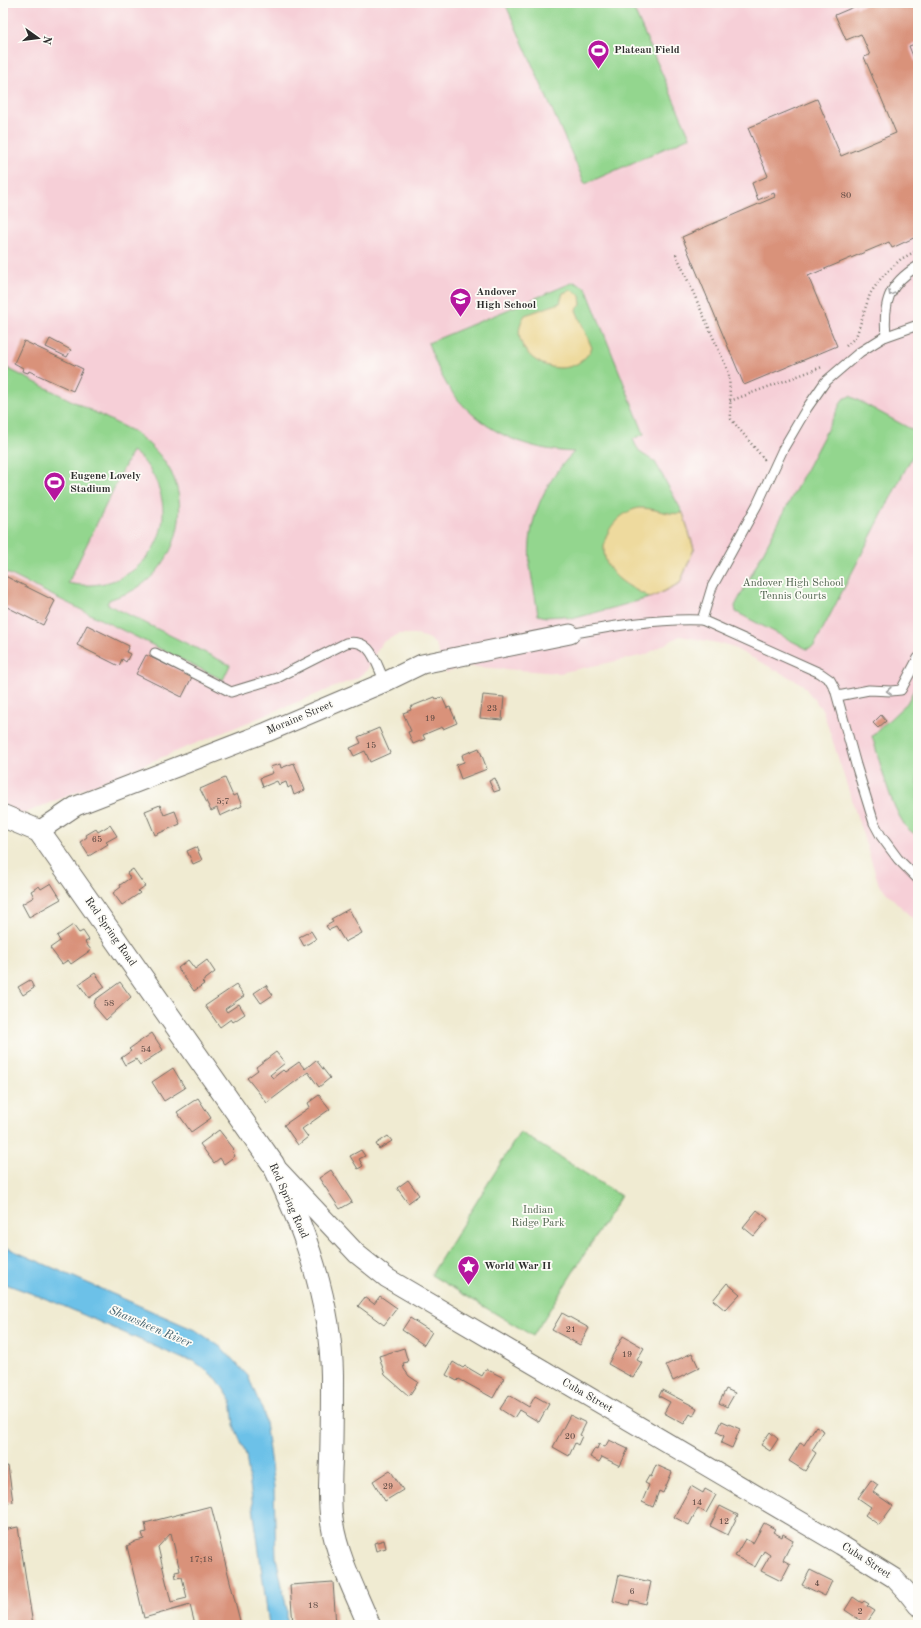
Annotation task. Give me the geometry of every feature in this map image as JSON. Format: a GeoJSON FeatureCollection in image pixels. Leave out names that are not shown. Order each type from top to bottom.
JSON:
{"type":"FeatureCollection","features":[{"type":"Feature","properties":{"kind":"main road"},"geometry":{"type":"LineString","coordinates":[[3,816],[39,831]]}},
{"type":"Feature","properties":{"kind":"main road","name":"Red Spring Road"},"geometry":{"type":"LineString","coordinates":[[39,831],[273,1164],[287,1192],[311,1253],[326,1313],[332,1373],[330,1498],[332,1523],[338,1547],[369,1625]]}},
{"type":"Feature","properties":{"kind":"street","name":"Moraine Street"},"geometry":{"type":"LineString","coordinates":[[39,831],[76,806],[267,732],[385,682],[422,664],[570,634]]}},
{"type":"Feature","properties":{"kind":"street","name":"Cuba Street"},"geometry":{"type":"LineString","coordinates":[[273,1164],[357,1254],[386,1278],[841,1545],[894,1578],[918,1606]]}},
{"type":"Feature","properties":{"kind":"lane"},"geometry":{"type":"LineString","coordinates":[[886,336],[884,319],[885,306],[890,293],[907,273],[918,266]]}},
{"type":"Feature","properties":{"kind":"lane"},"geometry":{"type":"LineString","coordinates":[[702,620],[712,587],[757,505],[783,449],[807,408],[825,382],[860,352],[886,336],[918,325]]}},
{"type":"Feature","properties":{"kind":"lane"},"geometry":{"type":"LineString","coordinates":[[570,634],[628,623],[678,619],[702,620],[826,676],[833,684],[838,696],[856,765],[874,823],[881,836],[898,859],[918,879]]}},
{"type":"Feature","properties":{"kind":"lane"},"geometry":{"type":"LineString","coordinates":[[155,653],[231,692],[277,678],[346,643],[355,642],[362,643],[368,647],[385,682]]}},
{"type":"Feature","properties":{"kind":"lane"},"geometry":{"type":"LineString","coordinates":[[838,696],[869,690],[901,690],[918,658]]}},
{"type":"Feature","properties":{"kind":"path"},"geometry":{"type":"LineString","coordinates":[[844,348],[856,337],[870,294],[881,278],[901,259],[918,250]]}},
{"type":"Feature","properties":{"kind":"path"},"geometry":{"type":"LineString","coordinates":[[676,254],[729,373],[731,418],[764,460],[768,453]]}},
{"type":"Feature","properties":{"kind":"path"},"geometry":{"type":"LineString","coordinates":[[730,401],[824,366]]}},
{"type":"Feature","properties":{"kind":"shaded area","name":"Andover High School"},"geometry":{"type":"Polygon","coordinates":[[[3,3],[918,3],[918,924],[879,885],[823,711],[802,684],[728,645],[680,636],[645,655],[559,673],[464,666],[446,673],[436,645],[430,639],[415,634],[399,634],[383,642],[367,670],[357,678],[20,815],[3,805],[3,3]]]}},
{"type":"Feature","properties":{"kind":"green space","name":"Plateau Field"},"geometry":{"type":"Polygon","coordinates":[[[505,3],[631,3],[690,137],[585,184],[505,3]]]}},
{"type":"Feature","properties":{"kind":"green space"},"geometry":{"type":"Polygon","coordinates":[[[574,282],[586,288],[644,434],[633,439],[636,446],[641,453],[655,462],[683,513],[694,549],[680,583],[649,598],[572,619],[562,616],[546,617],[538,615],[530,566],[529,550],[534,519],[545,490],[553,477],[574,452],[537,447],[519,442],[486,425],[472,414],[447,385],[436,364],[428,343],[574,282]]]}},
{"type":"Feature","properties":{"kind":"green space","name":"Eugene Lovely Stadium"},"geometry":{"type":"Polygon","coordinates":[[[3,366],[134,432],[150,445],[164,460],[171,472],[177,488],[179,504],[179,520],[176,536],[170,552],[161,566],[150,578],[134,590],[109,600],[107,604],[230,665],[223,680],[3,571],[3,366]],[[132,451],[68,583],[91,585],[112,581],[130,572],[146,559],[157,542],[162,523],[162,501],[153,475],[139,456],[132,451]]]}},
{"type":"Feature","properties":{"kind":"green space","name":"Andover High School Tennis Courts"},"geometry":{"type":"Polygon","coordinates":[[[850,396],[918,433],[918,445],[814,646],[807,649],[736,612],[735,606],[843,399],[850,396]]]}},
{"type":"Feature","properties":{"kind":"green space"},"geometry":{"type":"Polygon","coordinates":[[[918,682],[918,836],[905,826],[899,815],[885,781],[872,736],[907,703],[918,682]]]}},
{"type":"Feature","properties":{"kind":"green space","name":"Indian Ridge Park"},"geometry":{"type":"Polygon","coordinates":[[[520,1132],[621,1196],[533,1336],[431,1275],[520,1132]]]}},
{"type":"Feature","properties":{"kind":"sand"},"geometry":{"type":"Polygon","coordinates":[[[571,290],[580,296],[581,305],[576,310],[592,348],[581,361],[568,367],[553,367],[540,363],[528,354],[521,343],[519,329],[525,315],[560,303],[563,293],[571,290]]]}},
{"type":"Feature","properties":{"kind":"sand"},"geometry":{"type":"Polygon","coordinates":[[[638,508],[677,514],[683,513],[694,549],[680,583],[651,598],[631,588],[618,578],[608,565],[604,555],[604,545],[612,526],[619,518],[638,508]]]}},
{"type":"Feature","properties":{"kind":"water","name":"Shawsheen River"},"geometry":{"type":"Polygon","coordinates":[[[3,1246],[197,1331],[222,1348],[248,1376],[264,1414],[274,1487],[276,1557],[287,1610],[287,1625],[269,1625],[246,1455],[234,1425],[231,1400],[217,1379],[194,1361],[181,1358],[52,1301],[3,1283],[3,1246]]]}},
{"type":"Feature","properties":{"kind":"building"},"geometry":{"type":"Polygon","coordinates":[[[869,3],[918,3],[918,43],[909,46],[918,69],[918,236],[892,248],[889,242],[808,276],[837,346],[744,385],[682,237],[775,197],[774,193],[758,200],[752,183],[768,176],[748,128],[817,99],[841,156],[896,133],[864,57],[870,55],[861,34],[846,40],[835,15],[856,6],[857,8],[869,3]]]}},
{"type":"Feature","properties":{"kind":"building"},"geometry":{"type":"Polygon","coordinates":[[[50,339],[71,350],[67,357],[46,347],[50,339]]]}},
{"type":"Feature","properties":{"kind":"building"},"geometry":{"type":"Polygon","coordinates":[[[24,341],[83,369],[73,391],[29,371],[28,373],[22,371],[23,368],[14,363],[24,341]]]}},
{"type":"Feature","properties":{"kind":"building"},"geometry":{"type":"Polygon","coordinates":[[[3,575],[55,601],[43,625],[3,605],[3,575]]]}},
{"type":"Feature","properties":{"kind":"building"},"geometry":{"type":"Polygon","coordinates":[[[87,625],[129,646],[126,652],[130,654],[126,662],[122,659],[119,666],[77,645],[87,625]]]}},
{"type":"Feature","properties":{"kind":"building"},"geometry":{"type":"Polygon","coordinates":[[[146,655],[192,677],[182,697],[136,674],[146,655]]]}},
{"type":"Feature","properties":{"kind":"building"},"geometry":{"type":"Polygon","coordinates":[[[483,695],[504,697],[502,720],[480,718],[483,695]]]}},
{"type":"Feature","properties":{"kind":"building"},"geometry":{"type":"Polygon","coordinates":[[[435,697],[436,699],[442,697],[447,708],[450,707],[457,723],[443,729],[442,727],[423,735],[425,739],[413,744],[408,732],[411,731],[403,713],[411,710],[410,707],[435,697]]]}},
{"type":"Feature","properties":{"kind":"building"},"geometry":{"type":"Polygon","coordinates":[[[881,715],[886,721],[878,728],[873,723],[881,715]]]}},
{"type":"Feature","properties":{"kind":"building"},"geometry":{"type":"Polygon","coordinates":[[[379,728],[390,753],[370,762],[365,751],[354,756],[350,748],[361,743],[358,737],[379,728]]]}},
{"type":"Feature","properties":{"kind":"building"},"geometry":{"type":"Polygon","coordinates":[[[479,748],[487,769],[461,779],[456,765],[464,762],[462,755],[479,748]]]}},
{"type":"Feature","properties":{"kind":"building"},"geometry":{"type":"Polygon","coordinates":[[[294,763],[305,790],[294,795],[291,786],[288,788],[286,782],[279,785],[277,781],[263,787],[260,778],[273,773],[270,767],[280,764],[281,768],[294,763]]]}},
{"type":"Feature","properties":{"kind":"building"},"geometry":{"type":"Polygon","coordinates":[[[225,778],[233,796],[237,794],[242,806],[220,816],[217,808],[211,811],[200,789],[225,778]]]}},
{"type":"Feature","properties":{"kind":"building"},"geometry":{"type":"Polygon","coordinates":[[[495,778],[500,790],[494,792],[489,781],[495,778]]]}},
{"type":"Feature","properties":{"kind":"building"},"geometry":{"type":"Polygon","coordinates":[[[160,805],[164,815],[175,811],[180,824],[155,835],[145,811],[160,805]]]}},
{"type":"Feature","properties":{"kind":"building"},"geometry":{"type":"Polygon","coordinates":[[[110,825],[117,836],[106,842],[108,844],[89,856],[80,842],[87,837],[86,835],[96,829],[98,832],[110,825]]]}},
{"type":"Feature","properties":{"kind":"building"},"geometry":{"type":"Polygon","coordinates":[[[196,847],[202,860],[193,864],[187,851],[196,847]]]}},
{"type":"Feature","properties":{"kind":"building"},"geometry":{"type":"Polygon","coordinates":[[[133,869],[145,886],[138,891],[140,893],[122,905],[113,893],[121,887],[120,885],[130,878],[127,873],[133,869]]]}},
{"type":"Feature","properties":{"kind":"building"},"geometry":{"type":"Polygon","coordinates":[[[51,883],[61,899],[29,917],[22,904],[34,897],[31,891],[39,886],[41,889],[51,883]]]}},
{"type":"Feature","properties":{"kind":"building"},"geometry":{"type":"Polygon","coordinates":[[[349,909],[362,933],[345,942],[336,927],[329,930],[326,926],[333,922],[331,919],[349,909]]]}},
{"type":"Feature","properties":{"kind":"building"},"geometry":{"type":"Polygon","coordinates":[[[73,925],[79,933],[83,931],[89,940],[85,942],[91,950],[71,964],[68,960],[62,964],[50,948],[60,941],[57,936],[73,925]]]}},
{"type":"Feature","properties":{"kind":"building"},"geometry":{"type":"Polygon","coordinates":[[[311,931],[316,939],[304,946],[299,937],[311,931]]]}},
{"type":"Feature","properties":{"kind":"building"},"geometry":{"type":"Polygon","coordinates":[[[188,960],[195,969],[207,960],[215,972],[202,982],[204,984],[194,991],[178,968],[188,960]]]}},
{"type":"Feature","properties":{"kind":"building"},"geometry":{"type":"Polygon","coordinates":[[[95,973],[105,987],[89,998],[79,984],[95,973]]]}},
{"type":"Feature","properties":{"kind":"building"},"geometry":{"type":"Polygon","coordinates":[[[30,980],[34,988],[23,995],[18,987],[30,980]]]}},
{"type":"Feature","properties":{"kind":"building"},"geometry":{"type":"Polygon","coordinates":[[[120,982],[131,997],[106,1020],[94,1006],[95,1000],[120,982]]]}},
{"type":"Feature","properties":{"kind":"building"},"geometry":{"type":"Polygon","coordinates":[[[236,985],[244,996],[225,1009],[227,1012],[239,1004],[245,1014],[233,1022],[231,1019],[220,1027],[205,1006],[236,985]]]}},
{"type":"Feature","properties":{"kind":"building"},"geometry":{"type":"Polygon","coordinates":[[[266,985],[273,995],[261,1003],[254,993],[266,985]]]}},
{"type":"Feature","properties":{"kind":"building"},"geometry":{"type":"Polygon","coordinates":[[[152,1033],[163,1050],[140,1065],[136,1059],[125,1065],[121,1058],[131,1051],[129,1049],[152,1033]]]}},
{"type":"Feature","properties":{"kind":"building"},"geometry":{"type":"Polygon","coordinates":[[[276,1052],[285,1063],[270,1075],[273,1078],[283,1070],[285,1072],[299,1062],[305,1069],[316,1060],[330,1078],[319,1087],[308,1072],[267,1103],[247,1078],[258,1070],[256,1067],[276,1052]]]}},
{"type":"Feature","properties":{"kind":"building"},"geometry":{"type":"Polygon","coordinates":[[[173,1068],[185,1088],[164,1101],[152,1082],[173,1068]]]}},
{"type":"Feature","properties":{"kind":"building"},"geometry":{"type":"Polygon","coordinates":[[[319,1095],[330,1109],[302,1129],[308,1137],[298,1145],[284,1125],[310,1107],[308,1103],[319,1095]]]}},
{"type":"Feature","properties":{"kind":"building"},"geometry":{"type":"Polygon","coordinates":[[[198,1098],[211,1118],[191,1132],[177,1112],[198,1098]]]}},
{"type":"Feature","properties":{"kind":"building"},"geometry":{"type":"Polygon","coordinates":[[[219,1130],[234,1149],[232,1151],[235,1156],[224,1164],[220,1158],[214,1163],[200,1144],[219,1130]]]}},
{"type":"Feature","properties":{"kind":"building"},"geometry":{"type":"Polygon","coordinates":[[[388,1136],[392,1141],[379,1149],[376,1144],[388,1136]]]}},
{"type":"Feature","properties":{"kind":"building"},"geometry":{"type":"Polygon","coordinates":[[[361,1150],[365,1156],[359,1159],[363,1166],[358,1169],[350,1156],[361,1150]]]}},
{"type":"Feature","properties":{"kind":"building"},"geometry":{"type":"Polygon","coordinates":[[[331,1170],[352,1202],[340,1209],[319,1178],[331,1170]]]}},
{"type":"Feature","properties":{"kind":"building"},"geometry":{"type":"Polygon","coordinates":[[[408,1180],[419,1195],[408,1203],[397,1188],[408,1180]]]}},
{"type":"Feature","properties":{"kind":"building"},"geometry":{"type":"Polygon","coordinates":[[[757,1210],[768,1219],[754,1236],[743,1227],[757,1210]]]}},
{"type":"Feature","properties":{"kind":"building"},"geometry":{"type":"Polygon","coordinates":[[[727,1283],[740,1294],[725,1310],[713,1300],[727,1283]]]}},
{"type":"Feature","properties":{"kind":"building"},"geometry":{"type":"Polygon","coordinates":[[[380,1296],[397,1308],[384,1325],[358,1306],[365,1297],[374,1304],[380,1296]]]}},
{"type":"Feature","properties":{"kind":"building"},"geometry":{"type":"Polygon","coordinates":[[[562,1313],[589,1328],[580,1345],[552,1330],[562,1313]]]}},
{"type":"Feature","properties":{"kind":"building"},"geometry":{"type":"Polygon","coordinates":[[[410,1318],[432,1332],[424,1345],[402,1330],[410,1318]]]}},
{"type":"Feature","properties":{"kind":"building"},"geometry":{"type":"Polygon","coordinates":[[[623,1336],[644,1348],[637,1360],[642,1363],[633,1378],[608,1364],[623,1336]]]}},
{"type":"Feature","properties":{"kind":"building"},"geometry":{"type":"Polygon","coordinates":[[[404,1348],[408,1362],[403,1363],[404,1369],[409,1376],[418,1382],[409,1396],[385,1375],[379,1356],[404,1348]]]}},
{"type":"Feature","properties":{"kind":"building"},"geometry":{"type":"Polygon","coordinates":[[[692,1353],[699,1368],[673,1381],[666,1365],[692,1353]]]}},
{"type":"Feature","properties":{"kind":"building"},"geometry":{"type":"Polygon","coordinates":[[[453,1362],[463,1368],[465,1366],[482,1376],[486,1369],[504,1378],[493,1398],[459,1379],[457,1381],[446,1375],[453,1362]]]}},
{"type":"Feature","properties":{"kind":"building"},"geometry":{"type":"Polygon","coordinates":[[[726,1389],[735,1393],[727,1407],[719,1403],[726,1389]]]}},
{"type":"Feature","properties":{"kind":"building"},"geometry":{"type":"Polygon","coordinates":[[[662,1390],[697,1408],[693,1416],[690,1414],[684,1424],[664,1413],[670,1402],[659,1396],[662,1390]]]}},
{"type":"Feature","properties":{"kind":"building"},"geometry":{"type":"Polygon","coordinates":[[[509,1395],[529,1407],[535,1396],[549,1404],[539,1422],[519,1410],[514,1418],[500,1409],[509,1395]]]}},
{"type":"Feature","properties":{"kind":"building"},"geometry":{"type":"Polygon","coordinates":[[[570,1415],[586,1423],[580,1435],[582,1436],[578,1445],[575,1443],[569,1456],[553,1447],[570,1415]]]}},
{"type":"Feature","properties":{"kind":"building"},"geometry":{"type":"Polygon","coordinates":[[[722,1421],[740,1429],[732,1448],[721,1443],[724,1436],[717,1432],[722,1421]]]}},
{"type":"Feature","properties":{"kind":"building"},"geometry":{"type":"Polygon","coordinates":[[[816,1426],[824,1431],[812,1450],[816,1453],[805,1471],[789,1461],[800,1443],[804,1445],[816,1426]]]}},
{"type":"Feature","properties":{"kind":"building"},"geometry":{"type":"Polygon","coordinates":[[[770,1432],[778,1439],[770,1451],[761,1445],[770,1432]]]}},
{"type":"Feature","properties":{"kind":"building"},"geometry":{"type":"Polygon","coordinates":[[[609,1440],[628,1449],[620,1466],[602,1457],[599,1462],[590,1457],[595,1448],[597,1449],[599,1444],[605,1447],[609,1440]]]}},
{"type":"Feature","properties":{"kind":"building"},"geometry":{"type":"Polygon","coordinates":[[[656,1465],[672,1472],[663,1493],[659,1491],[653,1507],[642,1502],[649,1485],[645,1483],[649,1476],[651,1477],[656,1465]]]}},
{"type":"Feature","properties":{"kind":"building"},"geometry":{"type":"Polygon","coordinates":[[[8,1466],[13,1502],[3,1504],[3,1467],[8,1466]]]}},
{"type":"Feature","properties":{"kind":"building"},"geometry":{"type":"Polygon","coordinates":[[[390,1470],[403,1490],[385,1501],[373,1481],[390,1470]]]}},
{"type":"Feature","properties":{"kind":"building"},"geometry":{"type":"Polygon","coordinates":[[[871,1480],[878,1485],[873,1492],[893,1506],[879,1525],[865,1515],[871,1507],[858,1498],[871,1480]]]}},
{"type":"Feature","properties":{"kind":"building"},"geometry":{"type":"Polygon","coordinates":[[[691,1486],[703,1493],[705,1489],[716,1495],[706,1513],[698,1508],[689,1525],[674,1517],[691,1486]]]}},
{"type":"Feature","properties":{"kind":"building"},"geometry":{"type":"Polygon","coordinates":[[[211,1506],[241,1625],[195,1625],[190,1605],[144,1618],[127,1546],[144,1539],[142,1533],[147,1532],[145,1523],[211,1506]],[[171,1533],[158,1547],[171,1602],[187,1598],[182,1577],[176,1578],[175,1572],[180,1571],[171,1533]]]}},
{"type":"Feature","properties":{"kind":"building"},"geometry":{"type":"Polygon","coordinates":[[[720,1506],[738,1515],[728,1535],[710,1526],[720,1506]]]}},
{"type":"Feature","properties":{"kind":"building"},"geometry":{"type":"Polygon","coordinates":[[[764,1523],[775,1529],[773,1532],[782,1537],[783,1534],[793,1540],[783,1560],[790,1564],[781,1581],[761,1571],[770,1555],[764,1551],[755,1567],[735,1556],[745,1539],[753,1543],[764,1523]]]}},
{"type":"Feature","properties":{"kind":"building"},"geometry":{"type":"Polygon","coordinates":[[[18,1527],[33,1625],[3,1625],[3,1530],[18,1527]]]}},
{"type":"Feature","properties":{"kind":"building"},"geometry":{"type":"Polygon","coordinates":[[[384,1540],[386,1548],[376,1551],[374,1543],[384,1540]]]}},
{"type":"Feature","properties":{"kind":"building"},"geometry":{"type":"Polygon","coordinates":[[[810,1570],[832,1581],[825,1596],[802,1585],[810,1570]]]}},
{"type":"Feature","properties":{"kind":"building"},"geometry":{"type":"Polygon","coordinates":[[[619,1575],[651,1582],[646,1604],[630,1600],[629,1605],[613,1601],[619,1575]]]}},
{"type":"Feature","properties":{"kind":"building"},"geometry":{"type":"Polygon","coordinates":[[[333,1582],[336,1625],[293,1625],[290,1585],[333,1582]]]}},
{"type":"Feature","properties":{"kind":"building"},"geometry":{"type":"Polygon","coordinates":[[[853,1597],[862,1603],[864,1601],[869,1604],[867,1606],[875,1611],[866,1624],[845,1610],[853,1597]]]}},
{"type":"Feature","properties":{"kind":"place","name":"Plateau Field"},"geometry":{"type":"Point","coordinates":[598,70]}},
{"type":"Feature","properties":{"kind":"place","name":"Andover High School"},"geometry":{"type":"Point","coordinates":[460,318]}},
{"type":"Feature","properties":{"kind":"place","name":"Eugene Lovely Stadium"},"geometry":{"type":"Point","coordinates":[55,502]}},
{"type":"Feature","properties":{"kind":"place","name":"World War II"},"geometry":{"type":"Point","coordinates":[468,1286]}}]}
